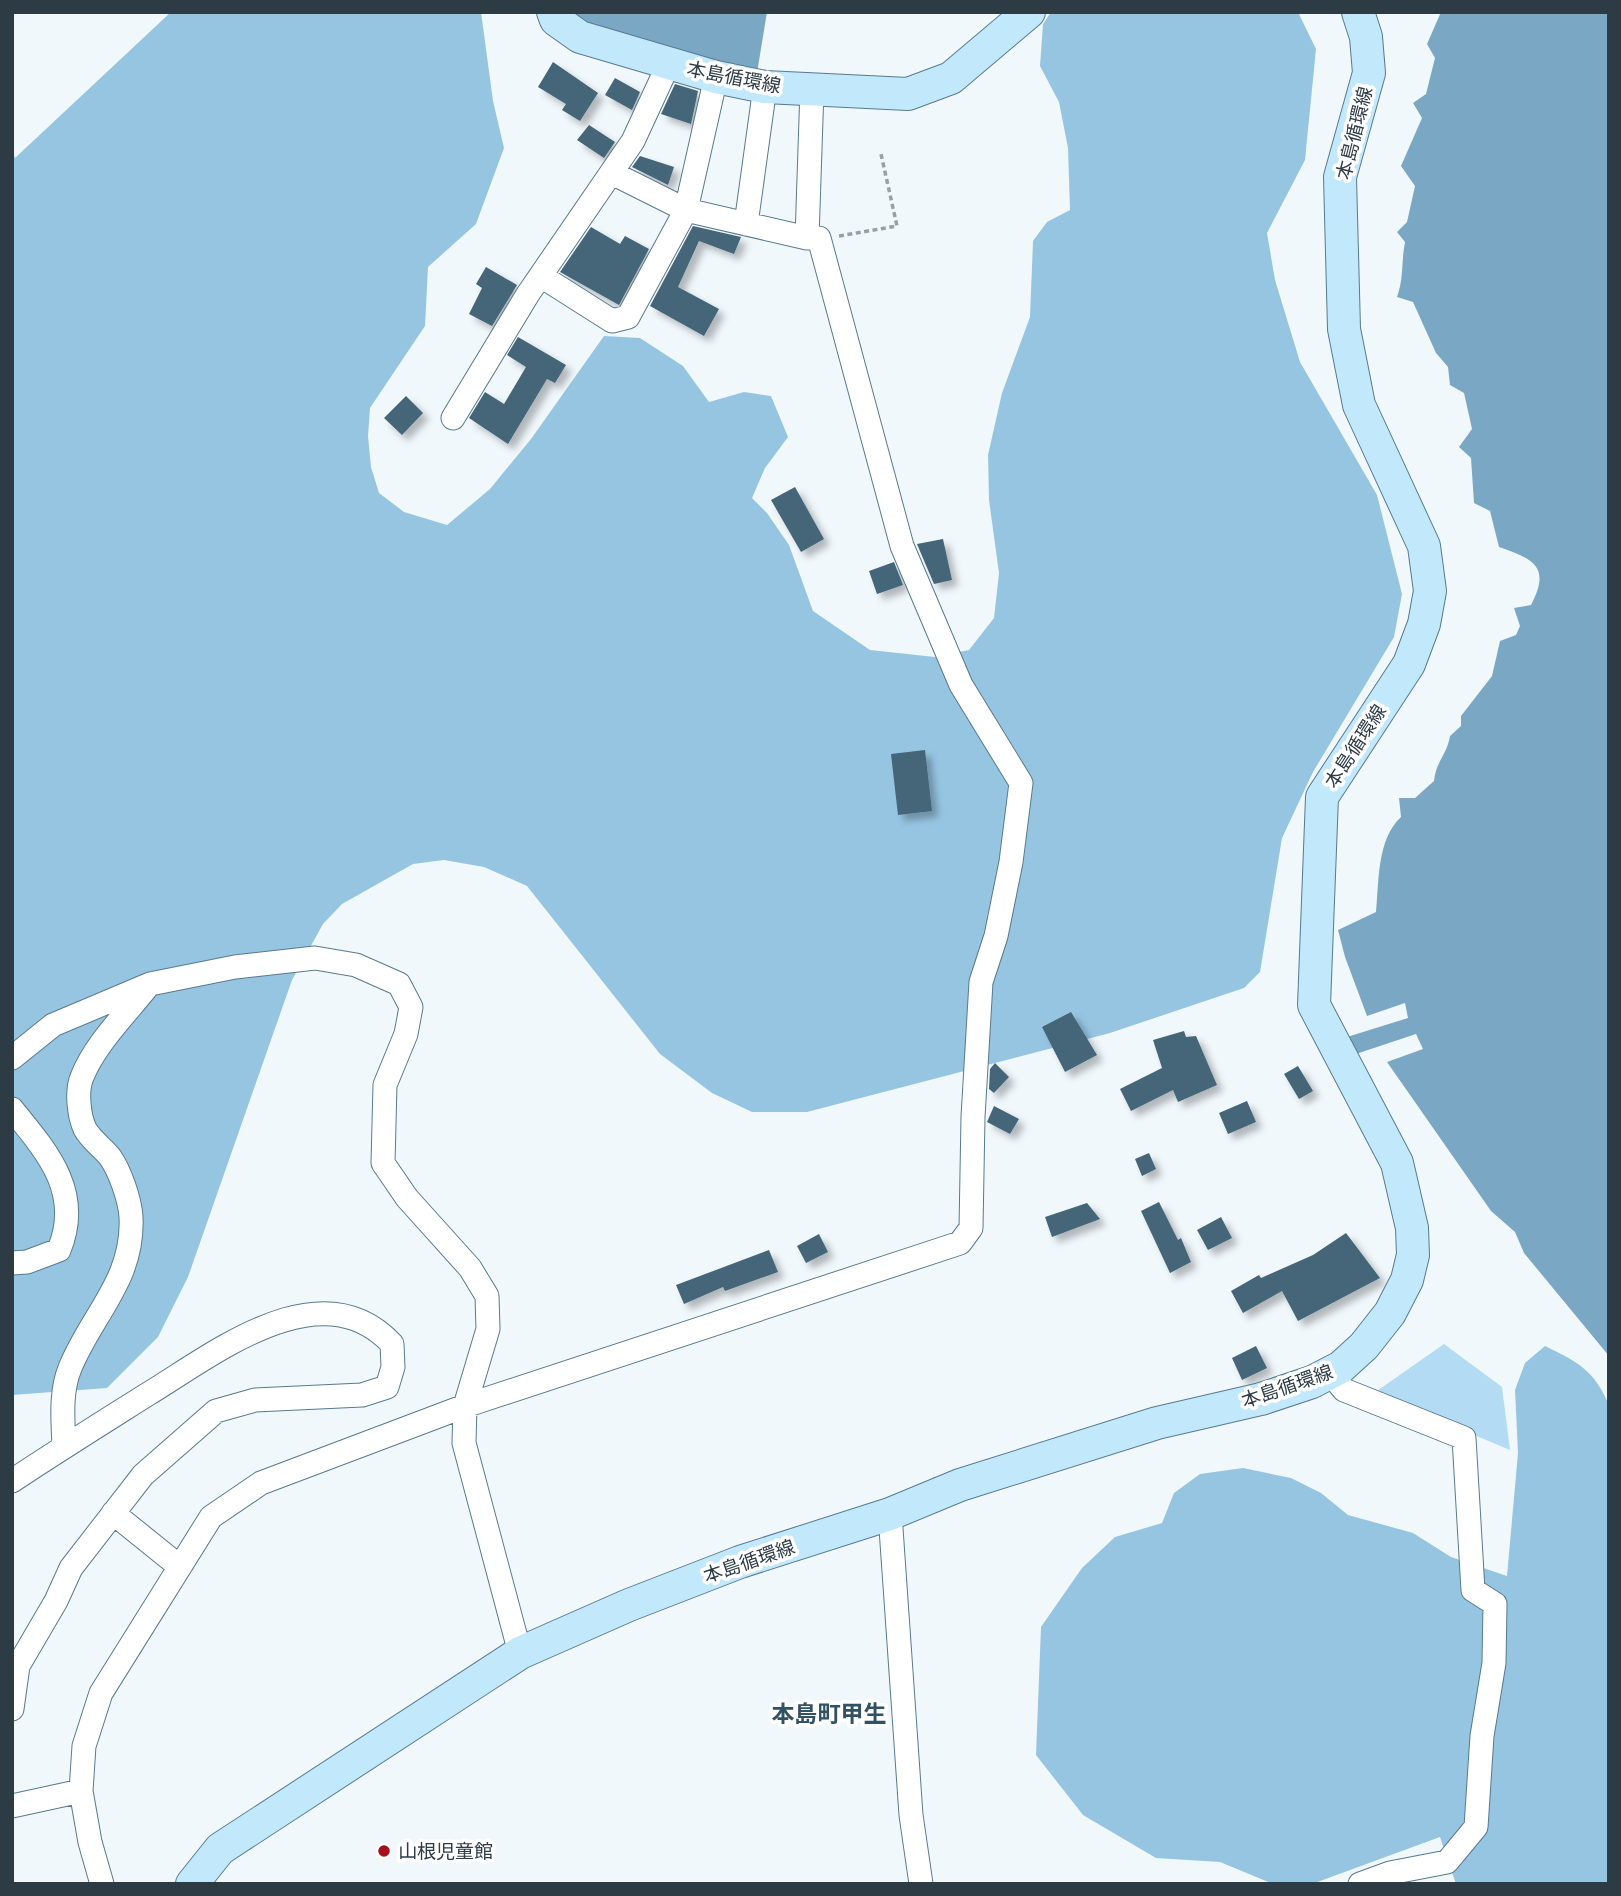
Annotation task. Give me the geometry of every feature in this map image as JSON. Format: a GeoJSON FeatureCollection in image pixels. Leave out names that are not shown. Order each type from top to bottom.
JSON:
{"type":"FeatureCollection","features":[{"type":"Feature","properties":{"kind":"main road","name":"本島循環線"},"geometry":{"type":"LineString","coordinates":[[553,12],[556,20],[580,37],[716,77],[765,87],[908,94],[951,78],[1029,12]]}},
{"type":"Feature","properties":{"kind":"main road","name":"本島循環線"},"geometry":{"type":"LineString","coordinates":[[192,1884],[220,1849],[520,1653],[629,1605],[740,1562],[890,1514],[960,1485],[1157,1423],[1261,1399],[1330,1373],[1341,1367],[1364,1346],[1390,1313],[1407,1279],[1413,1255],[1412,1228],[1398,1163],[1314,1006],[1322,797],[1409,664],[1424,624],[1430,591],[1424,546],[1359,405],[1344,329],[1340,177],[1369,73],[1366,37],[1358,12]]}},
{"type":"Feature","properties":{"kind":"street"},"geometry":{"type":"LineString","coordinates":[[453,418],[541,276],[633,141],[669,63]]}},
{"type":"Feature","properties":{"kind":"street"},"geometry":{"type":"LineString","coordinates":[[541,276],[612,321],[628,317],[686,210],[716,77]]}},
{"type":"Feature","properties":{"kind":"street"},"geometry":{"type":"LineString","coordinates":[[746,224],[765,87]]}},
{"type":"Feature","properties":{"kind":"street"},"geometry":{"type":"LineString","coordinates":[[102,1884],[90,1842],[81,1791],[84,1746],[101,1693],[212,1517],[261,1483],[465,1406],[960,1243],[971,1228],[973,1117],[981,982],[996,936],[1012,862],[1021,783],[961,685],[902,546],[813,238],[812,89]]}},
{"type":"Feature","properties":{"kind":"street"},"geometry":{"type":"LineString","coordinates":[[612,173],[686,210],[813,238]]}},
{"type":"Feature","properties":{"kind":"street"},"geometry":{"type":"LineString","coordinates":[[12,1058],[53,1025],[150,984],[235,967],[315,958],[356,965],[399,984],[411,1007],[406,1034],[385,1085],[383,1163],[407,1198],[470,1268],[487,1296],[488,1329],[465,1406],[464,1443],[472,1483],[520,1653]]}},
{"type":"Feature","properties":{"kind":"street"},"geometry":{"type":"LineString","coordinates":[[64,1447],[63,1399],[69,1369],[127,1264],[130,1244],[131,1214],[112,1159],[86,1130],[79,1103],[81,1078],[102,1044],[150,984]]}},
{"type":"Feature","properties":{"kind":"street"},"geometry":{"type":"LineString","coordinates":[[12,1109],[51,1156],[65,1190],[66,1232],[58,1250],[27,1262],[12,1263]]}},
{"type":"Feature","properties":{"kind":"street"},"geometry":{"type":"LineString","coordinates":[[12,1480],[255,1328],[303,1315],[340,1315],[375,1326],[392,1344],[393,1367],[387,1387],[362,1395],[255,1400],[216,1411],[143,1475],[71,1568],[57,1601],[18,1666],[12,1709]]}},
{"type":"Feature","properties":{"kind":"street"},"geometry":{"type":"LineString","coordinates":[[1330,1373],[1343,1390],[1464,1438],[1473,1590],[1495,1604],[1494,1663],[1482,1736],[1476,1827],[1447,1861],[1390,1873],[1360,1884]]}},
{"type":"Feature","properties":{"kind":"street"},"geometry":{"type":"LineString","coordinates":[[113,1513],[180,1567]]}},
{"type":"Feature","properties":{"kind":"street"},"geometry":{"type":"LineString","coordinates":[[890,1514],[911,1815],[921,1884]]}},
{"type":"Feature","properties":{"kind":"street"},"geometry":{"type":"LineString","coordinates":[[12,1806],[81,1791]]}},
{"type":"Feature","properties":{"kind":"path"},"geometry":{"type":"LineString","coordinates":[[813,238],[897,226],[881,154]]}},
{"type":"Feature","properties":{"kind":"shaded area"},"geometry":{"type":"Polygon","coordinates":[[[171,12],[481,12],[493,101],[504,148],[476,224],[428,267],[425,326],[370,408],[368,436],[371,467],[379,493],[404,512],[447,525],[490,489],[531,439],[604,336],[640,338],[683,366],[709,402],[744,392],[771,396],[788,437],[765,468],[752,498],[767,513],[789,545],[813,611],[870,650],[935,657],[969,650],[994,618],[999,573],[989,500],[988,455],[1002,393],[1030,317],[1033,241],[1047,222],[1070,210],[1068,148],[1059,102],[1040,66],[1043,24],[1051,12],[1298,12],[1316,49],[1305,160],[1267,233],[1275,280],[1300,362],[1377,495],[1402,594],[1394,637],[1313,772],[1282,838],[1260,972],[1244,988],[1110,1033],[807,1112],[752,1112],[712,1093],[660,1054],[527,886],[484,867],[444,860],[413,864],[342,904],[323,924],[292,980],[188,1277],[158,1337],[107,1388],[12,1395],[12,151],[15,158],[171,12]]]}},
{"type":"Feature","properties":{"kind":"shaded area"},"geometry":{"type":"Polygon","coordinates":[[[559,12],[767,12],[757,73],[566,30],[559,12]]]}},
{"type":"Feature","properties":{"kind":"shaded area"},"geometry":{"type":"Polygon","coordinates":[[[1441,12],[1609,12],[1609,1356],[1524,1253],[1515,1232],[1491,1211],[1387,1062],[1423,1049],[1416,1034],[1353,1055],[1347,1037],[1408,1018],[1405,1003],[1367,1016],[1338,930],[1376,912],[1383,849],[1393,826],[1401,817],[1399,798],[1415,798],[1434,781],[1450,736],[1461,726],[1461,716],[1492,676],[1500,641],[1516,635],[1520,626],[1514,608],[1531,605],[1539,582],[1536,566],[1522,556],[1499,547],[1490,511],[1474,503],[1471,458],[1459,447],[1472,429],[1464,393],[1450,385],[1448,367],[1436,353],[1413,302],[1397,297],[1405,242],[1397,232],[1407,222],[1415,186],[1401,166],[1422,118],[1413,103],[1426,94],[1435,58],[1427,44],[1441,12]]]}},
{"type":"Feature","properties":{"kind":"shaded area"},"geometry":{"type":"Polygon","coordinates":[[[1444,1344],[1502,1387],[1510,1450],[1374,1393],[1444,1344]]]}},
{"type":"Feature","properties":{"kind":"shaded area"},"geometry":{"type":"Polygon","coordinates":[[[1545,1346],[1584,1368],[1597,1383],[1609,1405],[1609,1884],[1456,1884],[1440,1837],[1312,1884],[1273,1884],[1220,1862],[1156,1858],[1083,1815],[1036,1755],[1041,1627],[1082,1568],[1115,1537],[1162,1523],[1174,1493],[1200,1474],[1243,1468],[1291,1478],[1321,1493],[1348,1515],[1413,1533],[1451,1557],[1507,1576],[1518,1453],[1515,1390],[1525,1363],[1545,1346]]]}},
{"type":"Feature","properties":{"kind":"building"},"geometry":{"type":"Polygon","coordinates":[[[553,62],[598,93],[580,121],[562,110],[566,104],[538,87],[553,62]]]}},
{"type":"Feature","properties":{"kind":"building"},"geometry":{"type":"Polygon","coordinates":[[[615,78],[640,92],[632,110],[605,95],[615,78]]]}},
{"type":"Feature","properties":{"kind":"building"},"geometry":{"type":"Polygon","coordinates":[[[675,84],[698,91],[691,124],[661,114],[675,84]]]}},
{"type":"Feature","properties":{"kind":"building"},"geometry":{"type":"Polygon","coordinates":[[[589,125],[615,142],[604,158],[577,140],[589,125]]]}},
{"type":"Feature","properties":{"kind":"building"},"geometry":{"type":"Polygon","coordinates":[[[640,156],[674,167],[668,185],[632,167],[640,156]]]}},
{"type":"Feature","properties":{"kind":"building"},"geometry":{"type":"Polygon","coordinates":[[[693,226],[741,237],[734,254],[699,241],[678,287],[719,309],[704,336],[650,306],[693,226]]]}},
{"type":"Feature","properties":{"kind":"building"},"geometry":{"type":"Polygon","coordinates":[[[591,227],[620,244],[625,236],[649,249],[619,305],[560,272],[591,227]]]}},
{"type":"Feature","properties":{"kind":"building"},"geometry":{"type":"Polygon","coordinates":[[[486,267],[517,285],[492,326],[469,314],[482,288],[476,284],[486,267]]]}},
{"type":"Feature","properties":{"kind":"building"},"geometry":{"type":"Polygon","coordinates":[[[518,337],[566,365],[555,383],[547,379],[508,444],[469,418],[485,392],[504,404],[526,367],[507,355],[518,337]]]}},
{"type":"Feature","properties":{"kind":"building"},"geometry":{"type":"Polygon","coordinates":[[[406,396],[423,413],[402,435],[384,418],[406,396]]]}},
{"type":"Feature","properties":{"kind":"building"},"geometry":{"type":"Polygon","coordinates":[[[795,487],[824,539],[801,552],[771,500],[795,487]]]}},
{"type":"Feature","properties":{"kind":"building"},"geometry":{"type":"Polygon","coordinates":[[[943,539],[952,580],[934,584],[917,544],[943,539]]]}},
{"type":"Feature","properties":{"kind":"building"},"geometry":{"type":"Polygon","coordinates":[[[894,562],[903,585],[877,594],[869,571],[894,562]]]}},
{"type":"Feature","properties":{"kind":"building"},"geometry":{"type":"Polygon","coordinates":[[[925,750],[932,811],[898,815],[891,754],[925,750]]]}},
{"type":"Feature","properties":{"kind":"building"},"geometry":{"type":"Polygon","coordinates":[[[1071,1012],[1097,1055],[1065,1072],[1042,1027],[1071,1012]]]}},
{"type":"Feature","properties":{"kind":"building"},"geometry":{"type":"Polygon","coordinates":[[[1184,1031],[1186,1037],[1196,1036],[1217,1085],[1178,1102],[1173,1090],[1131,1111],[1120,1089],[1162,1068],[1153,1040],[1184,1031]]]}},
{"type":"Feature","properties":{"kind":"building"},"geometry":{"type":"Polygon","coordinates":[[[995,1063],[1009,1077],[994,1093],[989,1089],[990,1069],[995,1063]]]}},
{"type":"Feature","properties":{"kind":"building"},"geometry":{"type":"Polygon","coordinates":[[[1298,1066],[1313,1091],[1299,1099],[1284,1074],[1298,1066]]]}},
{"type":"Feature","properties":{"kind":"building"},"geometry":{"type":"Polygon","coordinates":[[[1247,1101],[1256,1122],[1228,1134],[1219,1113],[1247,1101]]]}},
{"type":"Feature","properties":{"kind":"building"},"geometry":{"type":"Polygon","coordinates":[[[994,1106],[1019,1119],[1010,1134],[987,1122],[994,1106]]]}},
{"type":"Feature","properties":{"kind":"building"},"geometry":{"type":"Polygon","coordinates":[[[1149,1153],[1156,1169],[1142,1176],[1135,1159],[1149,1153]]]}},
{"type":"Feature","properties":{"kind":"building"},"geometry":{"type":"Polygon","coordinates":[[[1159,1202],[1178,1240],[1181,1238],[1191,1262],[1170,1273],[1141,1211],[1159,1202]]]}},
{"type":"Feature","properties":{"kind":"building"},"geometry":{"type":"Polygon","coordinates":[[[1087,1203],[1100,1219],[1052,1237],[1045,1217],[1087,1203]]]}},
{"type":"Feature","properties":{"kind":"building"},"geometry":{"type":"Polygon","coordinates":[[[1221,1217],[1232,1238],[1208,1250],[1197,1230],[1221,1217]]]}},
{"type":"Feature","properties":{"kind":"building"},"geometry":{"type":"Polygon","coordinates":[[[1346,1233],[1380,1278],[1298,1321],[1282,1291],[1243,1313],[1231,1291],[1259,1275],[1261,1278],[1313,1255],[1346,1233]]]}},
{"type":"Feature","properties":{"kind":"building"},"geometry":{"type":"Polygon","coordinates":[[[819,1234],[828,1252],[806,1263],[797,1246],[819,1234]]]}},
{"type":"Feature","properties":{"kind":"building"},"geometry":{"type":"Polygon","coordinates":[[[769,1250],[778,1272],[725,1291],[723,1287],[684,1304],[676,1285],[769,1250]]]}},
{"type":"Feature","properties":{"kind":"building"},"geometry":{"type":"Polygon","coordinates":[[[1256,1346],[1267,1368],[1242,1380],[1232,1358],[1256,1346]]]}},
{"type":"Feature","properties":{"kind":"place","name":"山根児童館"},"geometry":{"type":"Point","coordinates":[384,1851]}},
{"type":"Feature","properties":{"kind":"district","name":"本島町甲生"},"geometry":{"type":"Point","coordinates":[829,1714]}}]}
